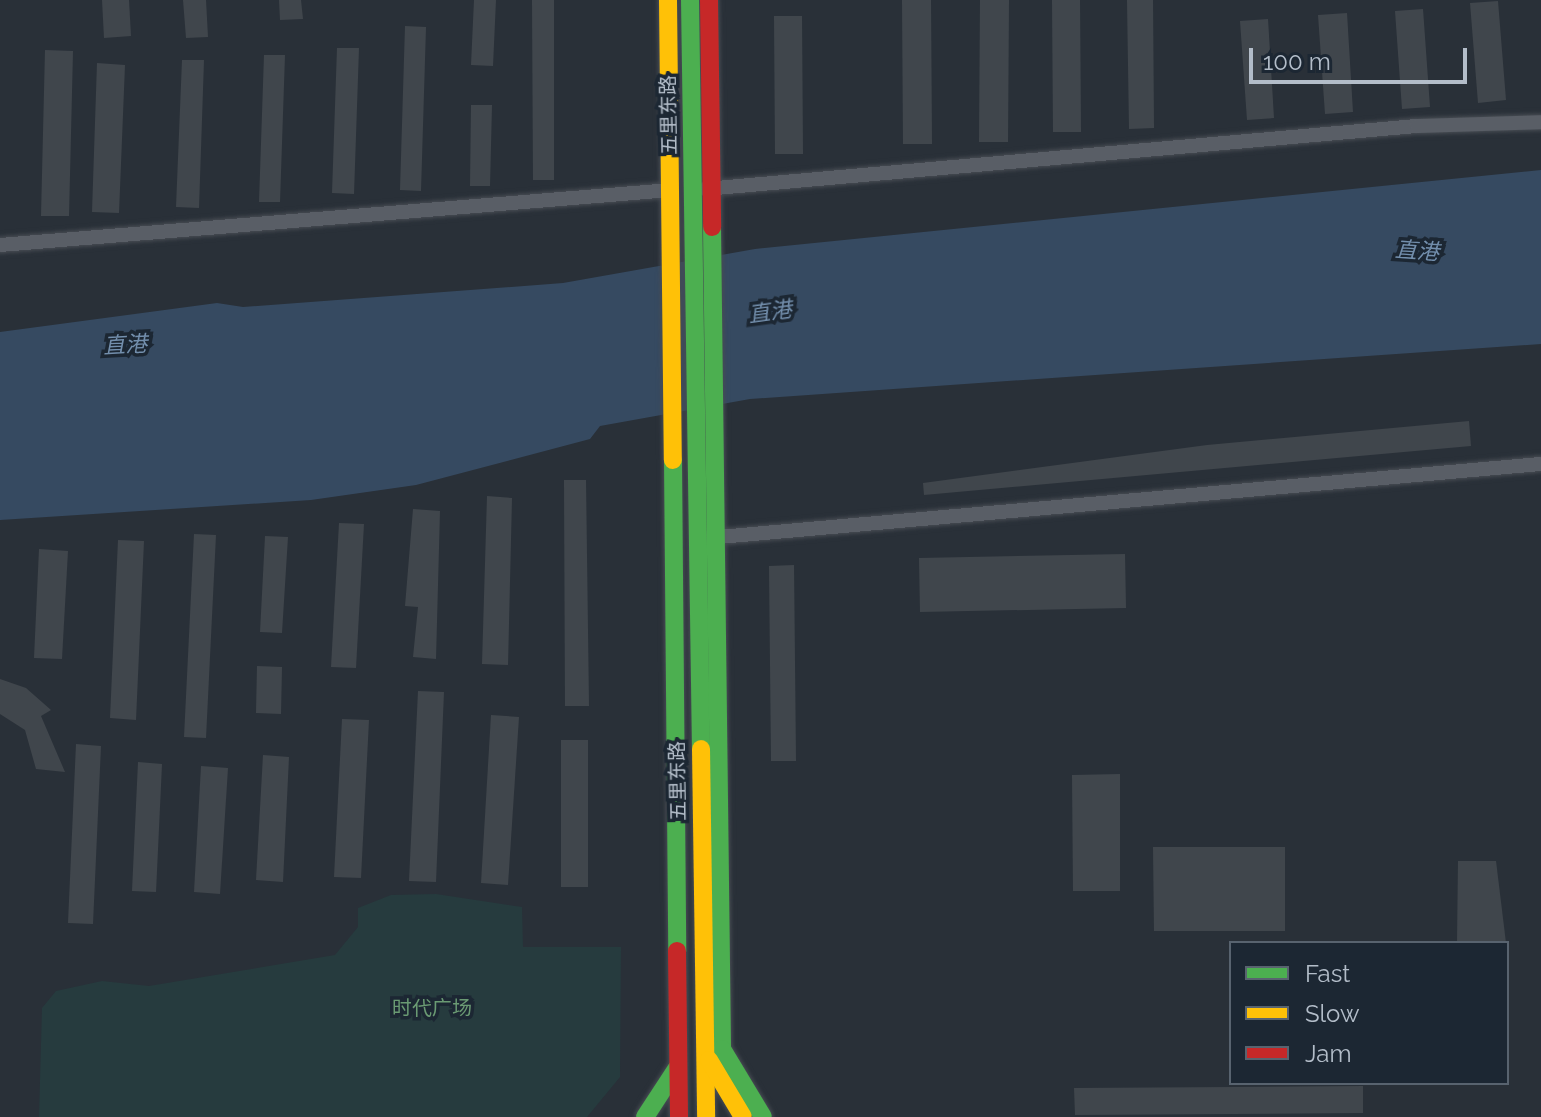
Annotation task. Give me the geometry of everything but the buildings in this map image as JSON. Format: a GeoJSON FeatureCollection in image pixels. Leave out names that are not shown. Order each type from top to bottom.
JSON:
{"type":"FeatureCollection","features":[{"type":"Feature","properties":{"kind":"main road","name":"五里东路"},"geometry":{"type":"LineString","coordinates":[[668,0],[679,1117]]}},
{"type":"Feature","properties":{"kind":"main road","name":"五里东路"},"geometry":{"type":"LineString","coordinates":[[690,0],[692,444],[706,1117]]}},
{"type":"Feature","properties":{"kind":"main road"},"geometry":{"type":"LineString","coordinates":[[709,0],[722,1049],[763,1117]]}},
{"type":"Feature","properties":{"kind":"main road"},"geometry":{"type":"LineString","coordinates":[[707,1057],[743,1117]]}},
{"type":"Feature","properties":{"kind":"main road"},"geometry":{"type":"LineString","coordinates":[[645,1117],[678,1067]]}},
{"type":"Feature","properties":{"kind":"street"},"geometry":{"type":"LineString","coordinates":[[692,190],[961,162],[1541,122]]}},
{"type":"Feature","properties":{"kind":"street"},"geometry":{"type":"LineString","coordinates":[[0,245],[671,190]]}},
{"type":"Feature","properties":{"kind":"street"},"geometry":{"type":"LineString","coordinates":[[672,541],[1541,464]]}},
{"type":"Feature","properties":{"kind":"green space","name":"时代广场"},"geometry":{"type":"Polygon","coordinates":[[[436,894],[522,907],[523,947],[621,947],[620,1077],[587,1117],[39,1117],[42,1008],[56,991],[102,981],[149,986],[335,955],[358,927],[358,908],[391,895],[436,894]]]}},
{"type":"Feature","properties":{"kind":"water","name":"直港"},"geometry":{"type":"Polygon","coordinates":[[[1541,170],[1541,344],[750,399],[600,426],[590,439],[416,485],[311,500],[0,520],[0,332],[217,303],[243,307],[563,283],[755,249],[1541,170]]]}},
{"type":"Feature","properties":{"kind":"traffic: fast"},"geometry":{"type":"LineString","coordinates":[[690,0],[701,749]]}},
{"type":"Feature","properties":{"kind":"traffic: fast"},"geometry":{"type":"LineString","coordinates":[[712,227],[722,1049],[763,1117]]}},
{"type":"Feature","properties":{"kind":"traffic: fast"},"geometry":{"type":"LineString","coordinates":[[673,460],[677,951]]}},
{"type":"Feature","properties":{"kind":"traffic: fast"},"geometry":{"type":"LineString","coordinates":[[645,1117],[677,1068]]}},
{"type":"Feature","properties":{"kind":"traffic: slow"},"geometry":{"type":"LineString","coordinates":[[668,0],[673,460]]}},
{"type":"Feature","properties":{"kind":"traffic: slow"},"geometry":{"type":"LineString","coordinates":[[701,749],[706,1117]]}},
{"type":"Feature","properties":{"kind":"traffic: slow"},"geometry":{"type":"LineString","coordinates":[[709,1060],[743,1117]]}},
{"type":"Feature","properties":{"kind":"traffic: jam"},"geometry":{"type":"LineString","coordinates":[[709,0],[712,227]]}},
{"type":"Feature","properties":{"kind":"traffic: jam"},"geometry":{"type":"LineString","coordinates":[[677,951],[679,1117]]}}]}
